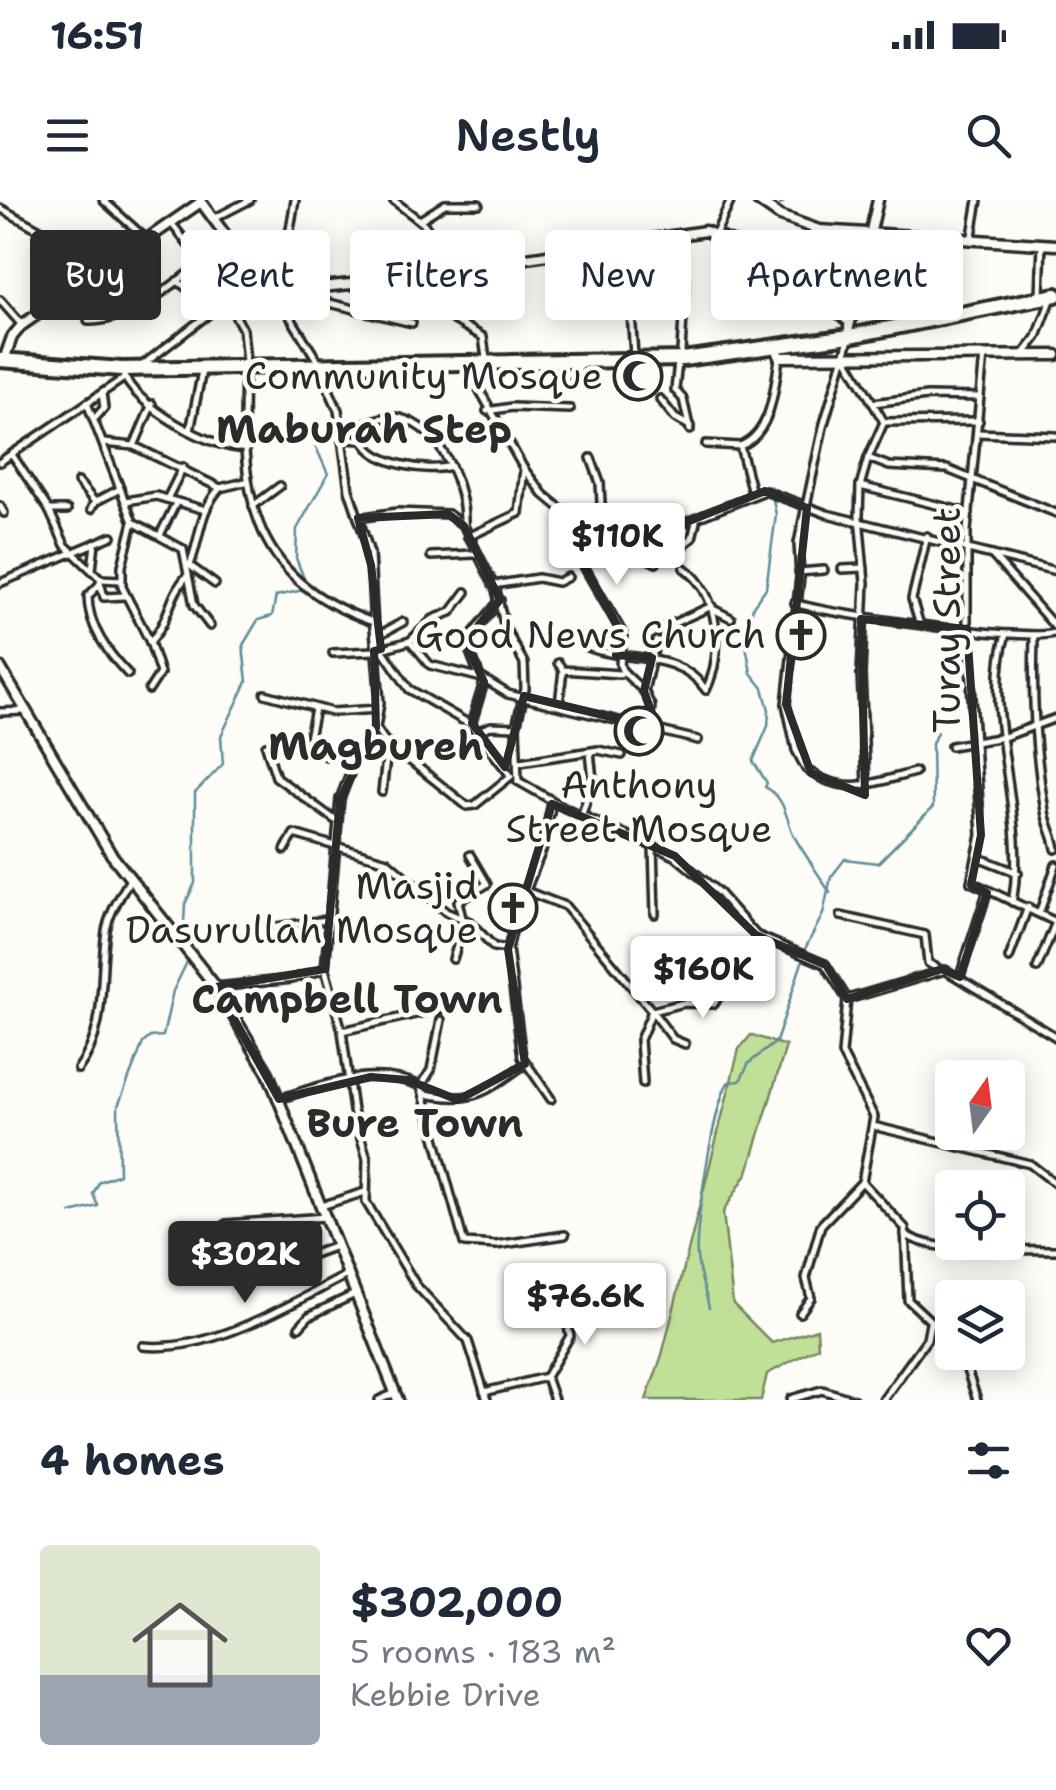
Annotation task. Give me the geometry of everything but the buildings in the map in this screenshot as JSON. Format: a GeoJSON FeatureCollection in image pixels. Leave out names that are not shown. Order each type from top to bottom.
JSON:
{"type":"FeatureCollection","features":[{"type":"Feature","properties":{"kind":"highway"},"geometry":{"type":"LineString","coordinates":[[466,362],[486,358],[652,360],[1051,295]]}},
{"type":"Feature","properties":{"kind":"highway"},"geometry":{"type":"LineString","coordinates":[[2,357],[63,364],[580,363],[634,355],[778,352],[849,329]]}},
{"type":"Feature","properties":{"kind":"highway"},"geometry":{"type":"LineString","coordinates":[[2,357],[123,373],[245,365]]}},
{"type":"Feature","properties":{"kind":"street"},"geometry":{"type":"LineString","coordinates":[[103,200],[136,230]]}},
{"type":"Feature","properties":{"kind":"street"},"geometry":{"type":"LineString","coordinates":[[215,218],[250,200]]}},
{"type":"Feature","properties":{"kind":"street"},"geometry":{"type":"LineString","coordinates":[[290,230],[294,200]]}},
{"type":"Feature","properties":{"kind":"street"},"geometry":{"type":"LineString","coordinates":[[393,200],[427,230]]}},
{"type":"Feature","properties":{"kind":"street"},"geometry":{"type":"LineString","coordinates":[[717,230],[731,200]]}},
{"type":"Feature","properties":{"kind":"street"},"geometry":{"type":"LineString","coordinates":[[757,200],[807,227],[834,230]]}},
{"type":"Feature","properties":{"kind":"street"},"geometry":{"type":"LineString","coordinates":[[871,230],[878,200]]}},
{"type":"Feature","properties":{"kind":"street"},"geometry":{"type":"LineString","coordinates":[[971,241],[978,200]]}},
{"type":"Feature","properties":{"kind":"street"},"geometry":{"type":"LineString","coordinates":[[157,230],[200,201],[224,230]]}},
{"type":"Feature","properties":{"kind":"street"},"geometry":{"type":"LineString","coordinates":[[420,220],[446,204],[479,204]]}},
{"type":"Feature","properties":{"kind":"street"},"geometry":{"type":"LineString","coordinates":[[0,208],[40,230]]}},
{"type":"Feature","properties":{"kind":"street"},"geometry":{"type":"LineString","coordinates":[[170,221],[181,235]]}},
{"type":"Feature","properties":{"kind":"street"},"geometry":{"type":"LineString","coordinates":[[963,240],[1056,245]]}},
{"type":"Feature","properties":{"kind":"street"},"geometry":{"type":"LineString","coordinates":[[1023,354],[1037,337],[1051,295],[1042,244]]}},
{"type":"Feature","properties":{"kind":"street"},"geometry":{"type":"LineString","coordinates":[[161,291],[181,278]]}},
{"type":"Feature","properties":{"kind":"street"},"geometry":{"type":"LineString","coordinates":[[0,300],[22,325]]}},
{"type":"Feature","properties":{"kind":"street"},"geometry":{"type":"LineString","coordinates":[[330,303],[412,323]]}},
{"type":"Feature","properties":{"kind":"street"},"geometry":{"type":"LineString","coordinates":[[2,357],[12,337],[30,320]]}},
{"type":"Feature","properties":{"kind":"street"},"geometry":{"type":"LineString","coordinates":[[88,321],[96,320]]}},
{"type":"Feature","properties":{"kind":"street"},"geometry":{"type":"LineString","coordinates":[[144,364],[201,320]]}},
{"type":"Feature","properties":{"kind":"street"},"geometry":{"type":"LineString","coordinates":[[238,320],[243,330],[245,365],[245,482],[265,541],[321,600],[373,625],[376,636],[380,679],[376,728],[345,782],[336,820],[325,969],[342,1031],[367,1158],[365,1192],[369,1210],[416,1285],[471,1345],[487,1400]]}},
{"type":"Feature","properties":{"kind":"street"},"geometry":{"type":"LineString","coordinates":[[294,320],[338,410],[358,518],[372,565],[373,625],[378,650],[409,689],[471,725],[518,781],[552,802],[653,845],[701,877],[756,935],[828,967],[847,999],[842,1054],[872,1107],[873,1126],[862,1182],[821,1225],[806,1278],[810,1298],[800,1313]]}},
{"type":"Feature","properties":{"kind":"street"},"geometry":{"type":"LineString","coordinates":[[454,320],[483,337],[486,358]]}},
{"type":"Feature","properties":{"kind":"street"},"geometry":{"type":"LineString","coordinates":[[632,320],[634,355]]}},
{"type":"Feature","properties":{"kind":"street"},"geometry":{"type":"LineString","coordinates":[[660,400],[690,428],[683,400],[675,390],[682,320]]}},
{"type":"Feature","properties":{"kind":"street"},"geometry":{"type":"LineString","coordinates":[[840,320],[849,329]]}},
{"type":"Feature","properties":{"kind":"street"},"geometry":{"type":"LineString","coordinates":[[851,320],[846,357],[823,427],[798,544],[799,572],[786,704],[796,750],[811,773],[846,788],[915,772]]}},
{"type":"Feature","properties":{"kind":"street"},"geometry":{"type":"LineString","coordinates":[[706,444],[740,446],[751,441],[765,420],[778,352],[846,357],[1056,355]]}},
{"type":"Feature","properties":{"kind":"street","name":"Turay Street"},"geometry":{"type":"LineString","coordinates":[[984,356],[967,550],[980,858],[972,882],[987,893]]}},
{"type":"Feature","properties":{"kind":"street"},"geometry":{"type":"LineString","coordinates":[[846,357],[884,422]]}},
{"type":"Feature","properties":{"kind":"street"},"geometry":{"type":"LineString","coordinates":[[652,360],[653,387]]}},
{"type":"Feature","properties":{"kind":"street"},"geometry":{"type":"LineString","coordinates":[[466,362],[487,410],[524,469],[542,494],[568,514],[602,522],[696,522],[752,493],[772,492],[807,508],[860,523],[1056,570]]}},
{"type":"Feature","properties":{"kind":"street"},"geometry":{"type":"LineString","coordinates":[[572,386],[580,363]]}},
{"type":"Feature","properties":{"kind":"street"},"geometry":{"type":"LineString","coordinates":[[190,431],[199,403],[202,368]]}},
{"type":"Feature","properties":{"kind":"street"},"geometry":{"type":"LineString","coordinates":[[0,462],[102,393],[123,373],[152,404],[190,431],[226,450],[247,448]]}},
{"type":"Feature","properties":{"kind":"street"},"geometry":{"type":"LineString","coordinates":[[96,418],[104,408],[102,393]]}},
{"type":"Feature","properties":{"kind":"street"},"geometry":{"type":"LineString","coordinates":[[873,403],[927,396],[980,397]]}},
{"type":"Feature","properties":{"kind":"street"},"geometry":{"type":"LineString","coordinates":[[87,403],[133,522],[122,580],[124,596],[150,642],[160,673],[149,690]]}},
{"type":"Feature","properties":{"kind":"street"},"geometry":{"type":"LineString","coordinates":[[134,446],[152,404]]}},
{"type":"Feature","properties":{"kind":"street"},"geometry":{"type":"LineString","coordinates":[[487,410],[512,406],[570,409]]}},
{"type":"Feature","properties":{"kind":"street"},"geometry":{"type":"LineString","coordinates":[[341,437],[364,424],[400,418],[443,450],[451,466],[474,554],[500,600],[505,628],[524,664],[524,696],[516,727],[518,781]]}},
{"type":"Feature","properties":{"kind":"street"},"geometry":{"type":"LineString","coordinates":[[884,422],[979,421]]}},
{"type":"Feature","properties":{"kind":"street"},"geometry":{"type":"LineString","coordinates":[[866,783],[860,486],[884,422]]}},
{"type":"Feature","properties":{"kind":"street"},"geometry":{"type":"LineString","coordinates":[[978,433],[1056,436]]}},
{"type":"Feature","properties":{"kind":"street"},"geometry":{"type":"LineString","coordinates":[[341,437],[363,440],[374,454],[427,469],[451,466]]}},
{"type":"Feature","properties":{"kind":"street"},"geometry":{"type":"LineString","coordinates":[[104,444],[134,446],[220,488]]}},
{"type":"Feature","properties":{"kind":"street"},"geometry":{"type":"LineString","coordinates":[[740,446],[752,493]]}},
{"type":"Feature","properties":{"kind":"street"},"geometry":{"type":"LineString","coordinates":[[12,454],[49,510],[60,538],[92,570],[104,597],[124,596]]}},
{"type":"Feature","properties":{"kind":"street"},"geometry":{"type":"LineString","coordinates":[[591,458],[600,483],[602,522]]}},
{"type":"Feature","properties":{"kind":"street"},"geometry":{"type":"LineString","coordinates":[[868,458],[889,466],[947,469],[1056,513]]}},
{"type":"Feature","properties":{"kind":"street"},"geometry":{"type":"LineString","coordinates":[[166,499],[183,467]]}},
{"type":"Feature","properties":{"kind":"street"},"geometry":{"type":"LineString","coordinates":[[468,537],[519,513],[524,469]]}},
{"type":"Feature","properties":{"kind":"street"},"geometry":{"type":"LineString","coordinates":[[78,482],[93,505],[120,489]]}},
{"type":"Feature","properties":{"kind":"street"},"geometry":{"type":"LineString","coordinates":[[210,626],[194,605],[186,577],[188,565],[196,549],[202,509],[220,488],[245,482]]}},
{"type":"Feature","properties":{"kind":"street"},"geometry":{"type":"LineString","coordinates":[[254,506],[280,486]]}},
{"type":"Feature","properties":{"kind":"street"},"geometry":{"type":"LineString","coordinates":[[860,486],[968,513]]}},
{"type":"Feature","properties":{"kind":"street"},"geometry":{"type":"LineString","coordinates":[[126,501],[140,496],[202,509]]}},
{"type":"Feature","properties":{"kind":"street"},"geometry":{"type":"LineString","coordinates":[[160,535],[176,505]]}},
{"type":"Feature","properties":{"kind":"street"},"geometry":{"type":"LineString","coordinates":[[49,510],[67,510]]}},
{"type":"Feature","properties":{"kind":"street"},"geometry":{"type":"LineString","coordinates":[[358,518],[448,514],[464,526]]}},
{"type":"Feature","properties":{"kind":"street"},"geometry":{"type":"LineString","coordinates":[[568,514],[578,556],[623,634],[616,655],[622,674],[644,692],[651,706],[650,726]]}},
{"type":"Feature","properties":{"kind":"street"},"geometry":{"type":"LineString","coordinates":[[133,522],[183,550],[196,549]]}},
{"type":"Feature","properties":{"kind":"street"},"geometry":{"type":"LineString","coordinates":[[617,522],[631,550],[656,562]]}},
{"type":"Feature","properties":{"kind":"street"},"geometry":{"type":"LineString","coordinates":[[682,546],[692,538],[696,522]]}},
{"type":"Feature","properties":{"kind":"street"},"geometry":{"type":"LineString","coordinates":[[0,584],[112,536]]}},
{"type":"Feature","properties":{"kind":"street"},"geometry":{"type":"LineString","coordinates":[[919,622],[912,602],[927,536]]}},
{"type":"Feature","properties":{"kind":"street"},"geometry":{"type":"LineString","coordinates":[[92,570],[95,543]]}},
{"type":"Feature","properties":{"kind":"street"},"geometry":{"type":"LineString","coordinates":[[183,550],[188,565],[215,584]]}},
{"type":"Feature","properties":{"kind":"street"},"geometry":{"type":"LineString","coordinates":[[431,556],[474,554]]}},
{"type":"Feature","properties":{"kind":"street"},"geometry":{"type":"LineString","coordinates":[[795,603],[861,619],[929,623],[1034,638],[1056,630],[992,555]]}},
{"type":"Feature","properties":{"kind":"street"},"geometry":{"type":"LineString","coordinates":[[684,568],[713,608],[731,618]]}},
{"type":"Feature","properties":{"kind":"street"},"geometry":{"type":"LineString","coordinates":[[842,569],[864,568]]}},
{"type":"Feature","properties":{"kind":"street"},"geometry":{"type":"LineString","coordinates":[[799,572],[824,570]]}},
{"type":"Feature","properties":{"kind":"street"},"geometry":{"type":"LineString","coordinates":[[493,585],[538,578],[558,582],[568,576]]}},
{"type":"Feature","properties":{"kind":"street"},"geometry":{"type":"LineString","coordinates":[[150,642],[161,630],[174,591],[186,577]]}},
{"type":"Feature","properties":{"kind":"street"},"geometry":{"type":"LineString","coordinates":[[122,580],[100,582],[88,596],[90,618],[110,656],[128,674]]}},
{"type":"Feature","properties":{"kind":"street"},"geometry":{"type":"LineString","coordinates":[[332,653],[378,650],[410,641],[433,619],[451,612],[466,592]]}},
{"type":"Feature","properties":{"kind":"street"},"geometry":{"type":"LineString","coordinates":[[471,725],[482,679],[466,642],[500,600]]}},
{"type":"Feature","properties":{"kind":"street"},"geometry":{"type":"LineString","coordinates":[[579,643],[616,655],[652,658],[680,667],[706,690],[715,668],[713,608]]}},
{"type":"Feature","properties":{"kind":"street"},"geometry":{"type":"LineString","coordinates":[[659,630],[713,608]]}},
{"type":"Feature","properties":{"kind":"street"},"geometry":{"type":"LineString","coordinates":[[376,636],[403,622]]}},
{"type":"Feature","properties":{"kind":"street"},"geometry":{"type":"LineString","coordinates":[[1006,634],[1001,656],[1004,736],[1018,873],[1012,902]]}},
{"type":"Feature","properties":{"kind":"street"},"geometry":{"type":"LineString","coordinates":[[1034,638],[1035,726],[1046,818],[1055,835],[1056,848]]}},
{"type":"Feature","properties":{"kind":"street"},"geometry":{"type":"LineString","coordinates":[[410,641],[430,666],[482,679],[508,694],[698,740]]}},
{"type":"Feature","properties":{"kind":"street"},"geometry":{"type":"LineString","coordinates":[[644,692],[656,641]]}},
{"type":"Feature","properties":{"kind":"street"},"geometry":{"type":"LineString","coordinates":[[558,663],[563,670],[560,704]]}},
{"type":"Feature","properties":{"kind":"street"},"geometry":{"type":"LineString","coordinates":[[0,667],[129,881],[216,987],[279,1099],[396,1397],[378,1400]]}},
{"type":"Feature","properties":{"kind":"street"},"geometry":{"type":"LineString","coordinates":[[563,670],[622,674]]}},
{"type":"Feature","properties":{"kind":"street"},"geometry":{"type":"LineString","coordinates":[[265,694],[315,709],[378,709]]}},
{"type":"Feature","properties":{"kind":"street"},"geometry":{"type":"LineString","coordinates":[[315,709],[309,738],[326,756]]}},
{"type":"Feature","properties":{"kind":"street"},"geometry":{"type":"LineString","coordinates":[[0,712],[25,711]]}},
{"type":"Feature","properties":{"kind":"street"},"geometry":{"type":"LineString","coordinates":[[952,746],[1004,736],[1056,718]]}},
{"type":"Feature","properties":{"kind":"street"},"geometry":{"type":"LineString","coordinates":[[478,731],[491,726],[516,727]]}},
{"type":"Feature","properties":{"kind":"street"},"geometry":{"type":"LineString","coordinates":[[376,728],[395,749],[467,806],[475,805],[519,772]]}},
{"type":"Feature","properties":{"kind":"street"},"geometry":{"type":"LineString","coordinates":[[266,746],[273,775],[336,820]]}},
{"type":"Feature","properties":{"kind":"street"},"geometry":{"type":"LineString","coordinates":[[382,792],[386,759],[395,749]]}},
{"type":"Feature","properties":{"kind":"street"},"geometry":{"type":"LineString","coordinates":[[520,762],[590,752],[622,755]]}},
{"type":"Feature","properties":{"kind":"street"},"geometry":{"type":"LineString","coordinates":[[582,814],[593,780],[590,752]]}},
{"type":"Feature","properties":{"kind":"street"},"geometry":{"type":"LineString","coordinates":[[1043,793],[1056,792]]}},
{"type":"Feature","properties":{"kind":"street"},"geometry":{"type":"LineString","coordinates":[[551,1098],[524,1064],[508,949],[543,848],[552,802]]}},
{"type":"Feature","properties":{"kind":"street"},"geometry":{"type":"LineString","coordinates":[[285,850],[294,834],[334,842],[386,861],[433,902],[463,919],[494,948],[508,949]]}},
{"type":"Feature","properties":{"kind":"street"},"geometry":{"type":"LineString","coordinates":[[653,845],[656,914]]}},
{"type":"Feature","properties":{"kind":"street"},"geometry":{"type":"LineString","coordinates":[[454,958],[463,919],[458,901],[488,884],[470,856]]}},
{"type":"Feature","properties":{"kind":"street"},"geometry":{"type":"LineString","coordinates":[[980,858],[1018,873]]}},
{"type":"Feature","properties":{"kind":"street"},"geometry":{"type":"LineString","coordinates":[[1040,911],[1056,865]]}},
{"type":"Feature","properties":{"kind":"street"},"geometry":{"type":"LineString","coordinates":[[78,1068],[93,1042],[104,983],[106,928],[129,881]]}},
{"type":"Feature","properties":{"kind":"street"},"geometry":{"type":"LineString","coordinates":[[526,891],[565,906],[673,1039],[685,1044]]}},
{"type":"Feature","properties":{"kind":"street"},"geometry":{"type":"LineString","coordinates":[[960,976],[987,893],[1040,911],[1056,922],[1037,968]]}},
{"type":"Feature","properties":{"kind":"street"},"geometry":{"type":"LineString","coordinates":[[1009,958],[1028,907]]}},
{"type":"Feature","properties":{"kind":"street"},"geometry":{"type":"LineString","coordinates":[[842,916],[925,934],[928,963],[960,976],[1056,1035]]}},
{"type":"Feature","properties":{"kind":"street"},"geometry":{"type":"LineString","coordinates":[[255,930],[327,920]]}},
{"type":"Feature","properties":{"kind":"street"},"geometry":{"type":"LineString","coordinates":[[216,987],[292,979],[325,969]]}},
{"type":"Feature","properties":{"kind":"street"},"geometry":{"type":"LineString","coordinates":[[847,999],[939,969]]}},
{"type":"Feature","properties":{"kind":"street"},"geometry":{"type":"LineString","coordinates":[[652,1011],[684,1004],[714,1004],[722,990]]}},
{"type":"Feature","properties":{"kind":"street"},"geometry":{"type":"LineString","coordinates":[[342,1031],[456,1005]]}},
{"type":"Feature","properties":{"kind":"street"},"geometry":{"type":"LineString","coordinates":[[643,1083],[640,1040],[652,1011]]}},
{"type":"Feature","properties":{"kind":"street"},"geometry":{"type":"LineString","coordinates":[[421,1086],[430,1070],[441,1020]]}},
{"type":"Feature","properties":{"kind":"street"},"geometry":{"type":"LineString","coordinates":[[426,1094],[458,1100],[478,1096],[524,1064]]}},
{"type":"Feature","properties":{"kind":"street"},"geometry":{"type":"LineString","coordinates":[[279,1099],[348,1077],[390,1077],[421,1086],[464,1243],[496,1245],[565,1234]]}},
{"type":"Feature","properties":{"kind":"street"},"geometry":{"type":"LineString","coordinates":[[873,1126],[1030,1164],[1056,1184]]}},
{"type":"Feature","properties":{"kind":"street"},"geometry":{"type":"LineString","coordinates":[[862,1182],[901,1222],[905,1234],[906,1293],[915,1311],[935,1327]]}},
{"type":"Feature","properties":{"kind":"street"},"geometry":{"type":"LineString","coordinates":[[321,1206],[365,1192]]}},
{"type":"Feature","properties":{"kind":"street"},"geometry":{"type":"LineString","coordinates":[[226,1224],[326,1217]]}},
{"type":"Feature","properties":{"kind":"street"},"geometry":{"type":"LineString","coordinates":[[905,1234],[922,1242],[967,1248],[1056,1250]]}},
{"type":"Feature","properties":{"kind":"street"},"geometry":{"type":"LineString","coordinates":[[202,1272],[281,1266],[336,1246]]}},
{"type":"Feature","properties":{"kind":"street"},"geometry":{"type":"LineString","coordinates":[[143,1346],[206,1339],[273,1315],[347,1275]]}},
{"type":"Feature","properties":{"kind":"street"},"geometry":{"type":"LineString","coordinates":[[299,1327],[319,1310],[355,1294]]}},
{"type":"Feature","properties":{"kind":"street"},"geometry":{"type":"LineString","coordinates":[[484,1392],[546,1377],[570,1336],[563,1300]]}},
{"type":"Feature","properties":{"kind":"street"},"geometry":{"type":"LineString","coordinates":[[883,1400],[927,1339],[930,1323]]}},
{"type":"Feature","properties":{"kind":"street"},"geometry":{"type":"LineString","coordinates":[[967,1370],[977,1400]]}},
{"type":"Feature","properties":{"kind":"street"},"geometry":{"type":"LineString","coordinates":[[546,1377],[554,1400]]}},
{"type":"Feature","properties":{"kind":"street"},"geometry":{"type":"LineString","coordinates":[[791,1399],[816,1390],[854,1400]]}},
{"type":"Feature","properties":{"kind":"highlighted area"},"geometry":{"type":"Polygon","coordinates":[[[765,491],[807,508],[786,704],[811,773],[865,795],[861,619],[967,629],[981,835],[971,885],[987,893],[960,977],[942,969],[847,999],[826,965],[756,935],[675,856],[552,804],[508,949],[525,1064],[458,1100],[408,1080],[371,1077],[279,1099],[216,987],[325,969],[340,799],[376,728],[374,651],[381,649],[371,565],[358,518],[448,514],[464,526],[500,600],[465,641],[484,682],[472,723],[505,767],[524,696],[657,728],[644,691],[652,658],[616,655],[625,639],[578,556],[567,514],[684,523],[765,491]]]}},
{"type":"Feature","properties":{"kind":"green space"},"geometry":{"type":"Polygon","coordinates":[[[751,1035],[786,1046],[748,1172],[723,1212],[733,1304],[772,1343],[817,1329],[818,1347],[767,1374],[761,1400],[646,1400],[662,1355],[739,1049],[751,1035]]]}},
{"type":"Feature","properties":{"kind":"waterway"},"geometry":{"type":"LineString","coordinates":[[780,205],[786,200]]}},
{"type":"Feature","properties":{"kind":"waterway"},"geometry":{"type":"LineString","coordinates":[[192,953],[184,923],[185,904],[195,883],[195,793],[223,764],[221,736],[247,682],[243,645],[258,620],[272,616],[276,596],[308,589],[296,558],[297,529],[328,474],[315,445]]}},
{"type":"Feature","properties":{"kind":"waterway"},"geometry":{"type":"LineString","coordinates":[[772,494],[776,515],[766,588],[753,606],[746,645],[751,673],[763,688],[769,710],[768,726],[753,761],[767,783],[765,787],[781,803],[795,838],[830,893]]}},
{"type":"Feature","properties":{"kind":"waterway"},"geometry":{"type":"LineString","coordinates":[[804,951],[823,914],[831,877],[845,859],[878,863],[933,807],[932,744],[937,732]]}},
{"type":"Feature","properties":{"kind":"waterway"},"geometry":{"type":"LineString","coordinates":[[709,1308],[697,1242],[707,1165],[723,1092],[729,1082],[740,1081],[749,1063],[776,1042],[803,959]]}},
{"type":"Feature","properties":{"kind":"waterway"},"geometry":{"type":"LineString","coordinates":[[71,1213],[98,1206],[93,1194],[99,1182],[119,1174],[118,1106],[143,1043],[150,1037],[163,1036],[173,991],[188,960]]}},
{"type":"Feature","properties":{"kind":"place","name":"Community Mosque"},"geometry":{"type":"Point","coordinates":[638,376]}},
{"type":"Feature","properties":{"kind":"place","name":"Good News Church"},"geometry":{"type":"Point","coordinates":[801,635]}},
{"type":"Feature","properties":{"kind":"place","name":"Anthony Street Mosque"},"geometry":{"type":"Point","coordinates":[639,731]}},
{"type":"Feature","properties":{"kind":"place","name":"Masjid Dasurullah Mosque"},"geometry":{"type":"Point","coordinates":[513,908]}},
{"type":"Feature","properties":{"kind":"district","name":"Maburah Step"},"geometry":{"type":"Point","coordinates":[364,429]}},
{"type":"Feature","properties":{"kind":"district","name":"Magbureh"},"geometry":{"type":"Point","coordinates":[376,746]}},
{"type":"Feature","properties":{"kind":"district","name":"Campbell Town"},"geometry":{"type":"Point","coordinates":[347,999]}},
{"type":"Feature","properties":{"kind":"district","name":"Bure Town"},"geometry":{"type":"Point","coordinates":[415,1123]}}]}
